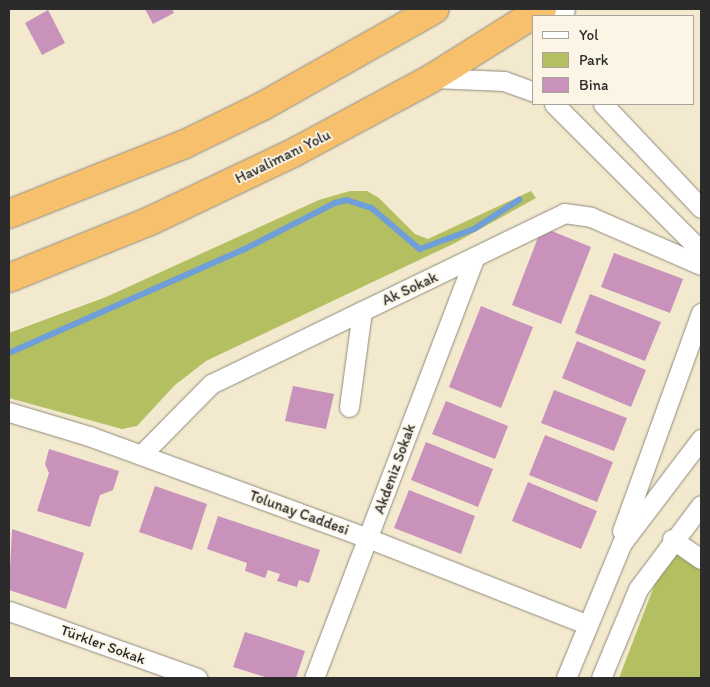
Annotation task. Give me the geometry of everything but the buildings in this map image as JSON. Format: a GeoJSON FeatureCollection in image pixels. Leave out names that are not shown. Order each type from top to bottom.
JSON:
{"type":"FeatureCollection","features":[{"type":"Feature","properties":{"kind":"highway"},"geometry":{"type":"LineString","coordinates":[[9,214],[185,144],[263,106],[435,9]]}},
{"type":"Feature","properties":{"kind":"highway","name":"Havalimanı Yolu"},"geometry":{"type":"LineString","coordinates":[[9,278],[167,213],[293,153],[432,78],[532,15]]}},
{"type":"Feature","properties":{"kind":"street"},"geometry":{"type":"LineString","coordinates":[[432,78],[504,81],[532,91]]}},
{"type":"Feature","properties":{"kind":"street"},"geometry":{"type":"LineString","coordinates":[[555,105],[701,252]]}},
{"type":"Feature","properties":{"kind":"street"},"geometry":{"type":"LineString","coordinates":[[604,105],[701,208]]}},
{"type":"Feature","properties":{"kind":"street","name":"Ak Sokak"},"geometry":{"type":"LineString","coordinates":[[141,455],[211,384],[474,259],[552,218],[575,213],[618,227],[701,265]]}},
{"type":"Feature","properties":{"kind":"street","name":"Akdeniz Sokak"},"geometry":{"type":"LineString","coordinates":[[314,678],[370,539],[474,259]]}},
{"type":"Feature","properties":{"kind":"street"},"geometry":{"type":"LineString","coordinates":[[349,407],[362,312]]}},
{"type":"Feature","properties":{"kind":"street"},"geometry":{"type":"LineString","coordinates":[[566,678],[701,313]]}},
{"type":"Feature","properties":{"kind":"street","name":"Tolunay Caddesi"},"geometry":{"type":"LineString","coordinates":[[9,412],[141,455],[370,539],[586,624]]}},
{"type":"Feature","properties":{"kind":"street"},"geometry":{"type":"LineString","coordinates":[[610,563],[654,497],[701,438]]}},
{"type":"Feature","properties":{"kind":"street"},"geometry":{"type":"LineString","coordinates":[[602,678],[638,589],[672,539],[701,505]]}},
{"type":"Feature","properties":{"kind":"street"},"geometry":{"type":"LineString","coordinates":[[672,539],[701,559]]}},
{"type":"Feature","properties":{"kind":"street","name":"Türkler Sokak"},"geometry":{"type":"LineString","coordinates":[[9,611],[197,678]]}},
{"type":"Feature","properties":{"kind":"green space"},"geometry":{"type":"Polygon","coordinates":[[[350,191],[367,191],[379,198],[415,234],[428,239],[531,191],[536,198],[455,243],[206,361],[175,385],[137,426],[122,429],[9,398],[9,333],[106,297],[319,200],[350,191]]]}},
{"type":"Feature","properties":{"kind":"green space"},"geometry":{"type":"Polygon","coordinates":[[[672,539],[701,558],[701,678],[619,678],[672,539]]]}},
{"type":"Feature","properties":{"kind":"waterway"},"geometry":{"type":"LineString","coordinates":[[9,353],[243,250],[335,203],[347,200],[372,208],[420,249],[474,229],[519,200]]}}]}
